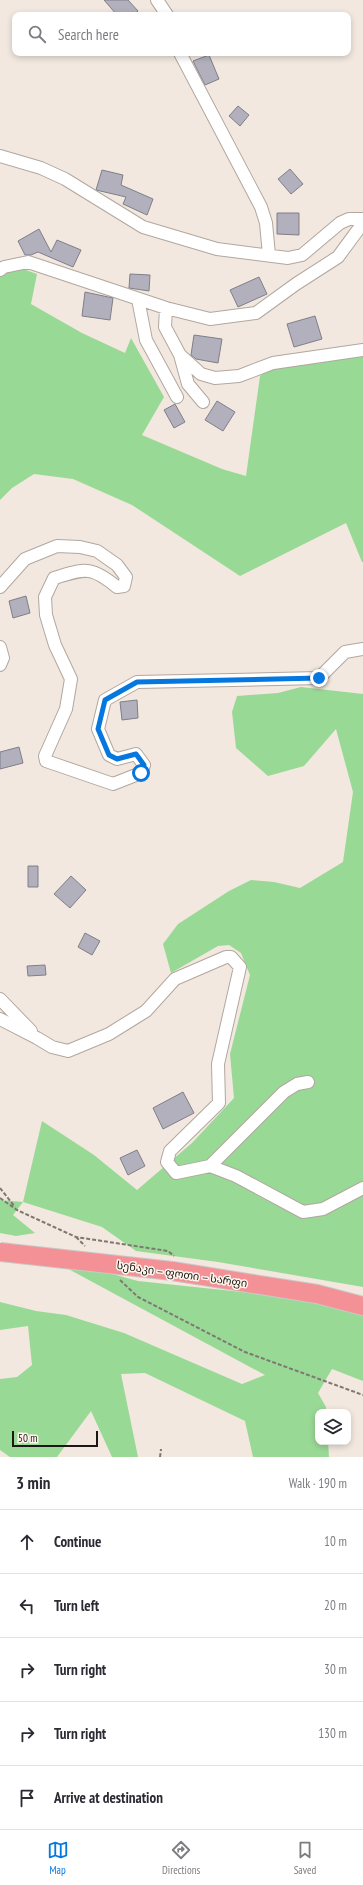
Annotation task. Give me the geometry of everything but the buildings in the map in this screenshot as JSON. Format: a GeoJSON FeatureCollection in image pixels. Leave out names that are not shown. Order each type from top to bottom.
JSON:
{"type":"FeatureCollection","features":[{"type":"Feature","properties":{"kind":"highway","name":"სენაკი — ფოთი — სარფი"},"geometry":{"type":"LineString","coordinates":[[0,1252],[176,1266],[317,1294],[363,1306]]}},
{"type":"Feature","properties":{"kind":"street"},"geometry":{"type":"LineString","coordinates":[[157,0],[165,12]]}},
{"type":"Feature","properties":{"kind":"street"},"geometry":{"type":"LineString","coordinates":[[182,56],[261,207],[266,223],[270,255]]}},
{"type":"Feature","properties":{"kind":"street"},"geometry":{"type":"LineString","coordinates":[[0,156],[41,168],[65,179],[143,227],[217,248],[288,258],[302,254],[340,223],[348,219],[363,219]]}},
{"type":"Feature","properties":{"kind":"street"},"geometry":{"type":"LineString","coordinates":[[0,270],[4,267],[28,262],[166,308],[210,318],[256,313],[296,284],[338,257],[363,224]]}},
{"type":"Feature","properties":{"kind":"street"},"geometry":{"type":"LineString","coordinates":[[138,299],[146,340],[177,397]]}},
{"type":"Feature","properties":{"kind":"street"},"geometry":{"type":"LineString","coordinates":[[166,308],[165,327],[180,355],[188,384],[204,402]]}},
{"type":"Feature","properties":{"kind":"street"},"geometry":{"type":"LineString","coordinates":[[180,355],[201,374],[215,378],[239,376],[273,363],[363,350]]}},
{"type":"Feature","properties":{"kind":"street"},"geometry":{"type":"LineString","coordinates":[[0,587],[25,558],[57,546],[80,547],[97,551],[117,565],[126,577],[124,586],[117,587],[103,576],[84,569],[54,578],[45,597],[46,615],[55,645],[71,678],[66,709],[45,756],[46,761],[113,784],[141,773],[144,765],[136,754],[117,759],[109,755],[98,729],[105,700],[137,682],[319,678],[345,652],[363,649]]}},
{"type":"Feature","properties":{"kind":"street"},"geometry":{"type":"LineString","coordinates":[[0,647],[3,658],[0,665]]}},
{"type":"Feature","properties":{"kind":"street"},"geometry":{"type":"LineString","coordinates":[[0,1019],[37,1038],[52,1048],[68,1051],[109,1034],[146,1011],[175,978],[226,957],[231,957],[240,967],[218,1064],[219,1103],[170,1151],[167,1162],[176,1173],[210,1166],[236,1176],[303,1212],[323,1209],[363,1188]]}},
{"type":"Feature","properties":{"kind":"street"},"geometry":{"type":"LineString","coordinates":[[0,999],[37,1038]]}},
{"type":"Feature","properties":{"kind":"street"},"geometry":{"type":"LineString","coordinates":[[210,1166],[284,1092],[297,1084],[308,1082]]}},
{"type":"Feature","properties":{"kind":"path"},"geometry":{"type":"LineString","coordinates":[[0,1188],[17,1210]]}},
{"type":"Feature","properties":{"kind":"path"},"geometry":{"type":"LineString","coordinates":[[0,1198],[17,1210],[76,1237],[168,1251],[176,1266]]}},
{"type":"Feature","properties":{"kind":"path"},"geometry":{"type":"LineString","coordinates":[[76,1237],[87,1248]]}},
{"type":"Feature","properties":{"kind":"path"},"geometry":{"type":"LineString","coordinates":[[116,1275],[138,1297],[245,1352],[363,1395]]}},
{"type":"Feature","properties":{"kind":"path"},"geometry":{"type":"LineString","coordinates":[[160,1457],[161,1449]]}},
{"type":"Feature","properties":{"kind":"green space"},"geometry":{"type":"Polygon","coordinates":[[[23,269],[37,274],[31,304],[82,333],[125,353],[131,338],[164,397],[142,435],[222,469],[246,476],[260,376],[274,366],[363,355],[363,562],[346,523],[240,576],[132,505],[73,479],[34,474],[12,488],[0,500],[0,276],[10,270],[23,269]]]}},
{"type":"Feature","properties":{"kind":"green space"},"geometry":{"type":"Polygon","coordinates":[[[301,687],[363,694],[363,1287],[218,1262],[136,1251],[102,1227],[23,1202],[42,1121],[94,1155],[137,1190],[192,1143],[234,1098],[230,1054],[250,975],[241,953],[229,945],[218,946],[171,973],[163,944],[178,924],[229,891],[251,880],[274,882],[300,888],[343,862],[353,792],[336,729],[304,766],[268,776],[236,748],[232,712],[237,696],[278,693],[301,687]]]}},
{"type":"Feature","properties":{"kind":"green space"},"geometry":{"type":"Polygon","coordinates":[[[0,1200],[23,1202],[13,1215],[35,1233],[16,1236],[0,1233],[0,1200]]]}},
{"type":"Feature","properties":{"kind":"green space"},"geometry":{"type":"Polygon","coordinates":[[[72,1263],[138,1281],[290,1297],[363,1315],[363,1381],[332,1369],[318,1393],[326,1409],[315,1409],[315,1445],[328,1445],[329,1457],[253,1457],[245,1421],[145,1373],[121,1374],[138,1457],[112,1457],[91,1411],[57,1457],[10,1457],[0,1450],[0,1379],[17,1377],[32,1365],[28,1326],[0,1330],[0,1302],[36,1311],[66,1315],[124,1333],[242,1384],[265,1375],[61,1265],[72,1263]]]}},
{"type":"Feature","properties":{"kind":"route"},"geometry":{"type":"LineString","coordinates":[[141,773],[144,765],[136,754],[117,759],[109,755],[98,729],[105,700],[137,682],[319,678]]}}]}
